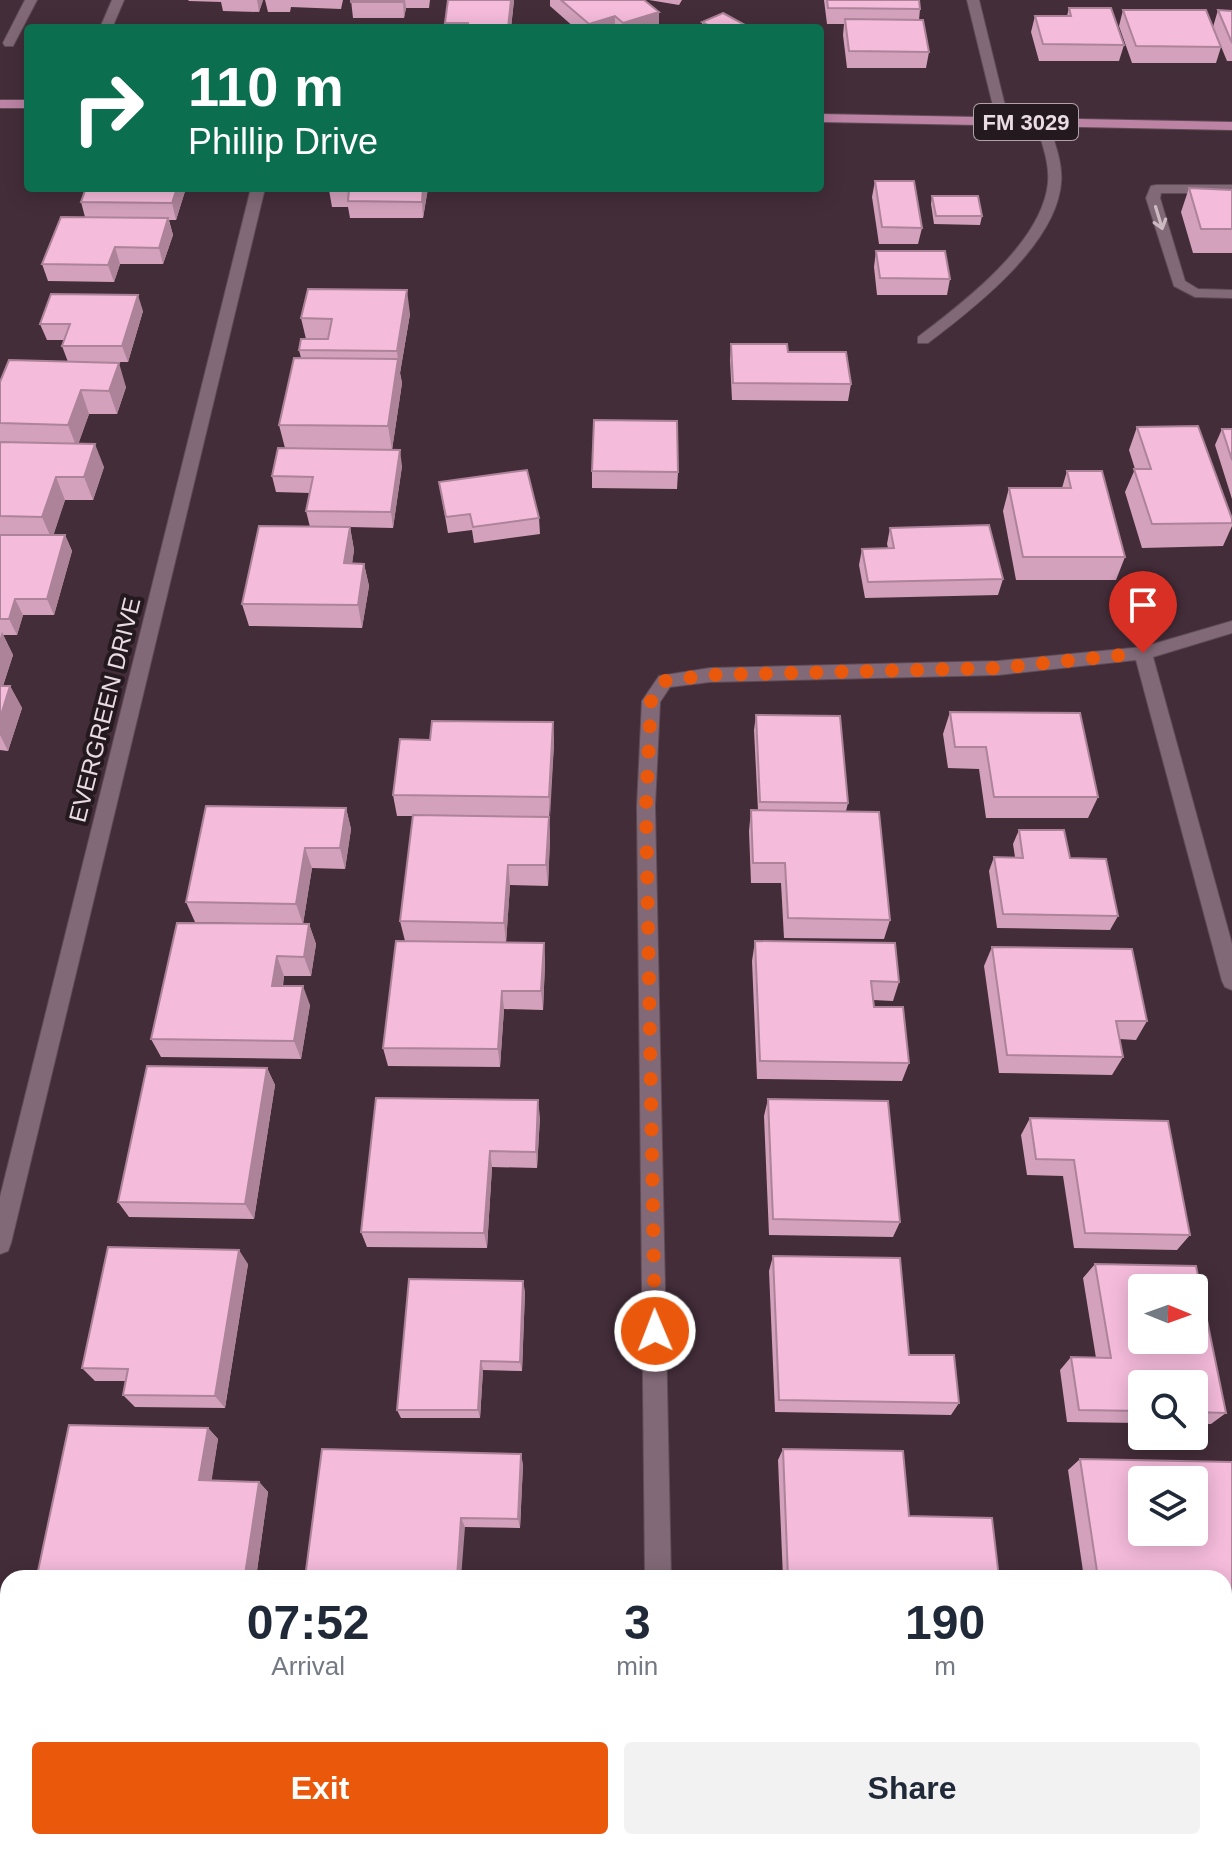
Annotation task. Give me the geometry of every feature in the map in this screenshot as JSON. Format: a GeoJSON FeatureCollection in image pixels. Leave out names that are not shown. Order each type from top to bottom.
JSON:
{"type":"FeatureCollection","features":[{"type":"Feature","properties":{"kind":"main road"},"geometry":{"type":"LineString","coordinates":[[0,104],[24,104]]}},
{"type":"Feature","properties":{"kind":"main road","name":"FM 3029"},"geometry":{"type":"LineString","coordinates":[[824,118],[1232,126]]}},
{"type":"Feature","properties":{"kind":"street"},"geometry":{"type":"LineString","coordinates":[[9,43],[31,0]]}},
{"type":"Feature","properties":{"kind":"street"},"geometry":{"type":"LineString","coordinates":[[108,24],[118,0]]}},
{"type":"Feature","properties":{"kind":"street"},"geometry":{"type":"LineString","coordinates":[[973,0],[1003,122]]}},
{"type":"Feature","properties":{"kind":"street"},"geometry":{"type":"LineString","coordinates":[[923,340],[953,318],[985,286],[1044,218],[1054,189],[1054,166],[1042,122]]}},
{"type":"Feature","properties":{"kind":"street"},"geometry":{"type":"LineString","coordinates":[[1232,189],[1156,189],[1153,198],[1179,283],[1195,293],[1232,294]]}},
{"type":"Feature","properties":{"kind":"street","name":"EVERGREEN DRIVE"},"geometry":{"type":"LineString","coordinates":[[0,1243],[257,192]]}},
{"type":"Feature","properties":{"kind":"street"},"geometry":{"type":"LineString","coordinates":[[658,1570],[646,806],[651,701],[665,681],[710,675],[998,668],[1143,653],[1232,627]]}},
{"type":"Feature","properties":{"kind":"street"},"geometry":{"type":"LineString","coordinates":[[1143,653],[1232,981]]}},
{"type":"Feature","properties":{"kind":"building"},"geometry":{"type":"Polygon","coordinates":[[[351,0],[403,0],[351,2],[351,0]]]}},
{"type":"Feature","properties":{"kind":"building"},"geometry":{"type":"Polygon","coordinates":[[[448,0],[511,0],[508,24],[445,23],[448,0]]]}},
{"type":"Feature","properties":{"kind":"building"},"geometry":{"type":"Polygon","coordinates":[[[561,0],[644,0],[659,12],[623,23],[615,16],[589,24],[561,0]]]}},
{"type":"Feature","properties":{"kind":"building"},"geometry":{"type":"Polygon","coordinates":[[[827,0],[919,0],[920,9],[828,8],[827,0]]]}},
{"type":"Feature","properties":{"kind":"building"},"geometry":{"type":"Polygon","coordinates":[[[1069,8],[1111,8],[1124,45],[1043,44],[1035,16],[1071,16],[1069,8]]]}},
{"type":"Feature","properties":{"kind":"building"},"geometry":{"type":"Polygon","coordinates":[[[1123,10],[1206,10],[1221,47],[1136,46],[1123,10]]]}},
{"type":"Feature","properties":{"kind":"building"},"geometry":{"type":"Polygon","coordinates":[[[1218,10],[1232,11],[1232,43],[1218,10]]]}},
{"type":"Feature","properties":{"kind":"building"},"geometry":{"type":"Polygon","coordinates":[[[723,13],[743,24],[706,24],[702,22],[723,13]]]}},
{"type":"Feature","properties":{"kind":"building"},"geometry":{"type":"Polygon","coordinates":[[[845,19],[923,20],[929,52],[849,51],[845,19]]]}},
{"type":"Feature","properties":{"kind":"building"},"geometry":{"type":"Polygon","coordinates":[[[875,181],[914,181],[922,228],[882,227],[875,181]]]}},
{"type":"Feature","properties":{"kind":"building"},"geometry":{"type":"Polygon","coordinates":[[[1189,188],[1232,190],[1232,229],[1201,229],[1189,188]]]}},
{"type":"Feature","properties":{"kind":"building"},"geometry":{"type":"Polygon","coordinates":[[[85,192],[176,192],[172,203],[81,202],[85,192]]]}},
{"type":"Feature","properties":{"kind":"building"},"geometry":{"type":"Polygon","coordinates":[[[349,192],[423,192],[422,202],[348,201],[349,192]]]}},
{"type":"Feature","properties":{"kind":"building"},"geometry":{"type":"Polygon","coordinates":[[[932,196],[978,196],[982,216],[936,216],[932,196]]]}},
{"type":"Feature","properties":{"kind":"building"},"geometry":{"type":"Polygon","coordinates":[[[61,217],[168,218],[159,248],[115,247],[108,265],[42,264],[61,217]]]}},
{"type":"Feature","properties":{"kind":"building"},"geometry":{"type":"Polygon","coordinates":[[[876,251],[945,251],[950,279],[880,278],[876,251]]]}},
{"type":"Feature","properties":{"kind":"building"},"geometry":{"type":"Polygon","coordinates":[[[308,289],[407,290],[397,351],[299,350],[301,339],[328,339],[332,319],[301,318],[308,289]]]}},
{"type":"Feature","properties":{"kind":"building"},"geometry":{"type":"Polygon","coordinates":[[[51,294],[138,295],[122,346],[62,346],[70,324],[40,324],[51,294]]]}},
{"type":"Feature","properties":{"kind":"building"},"geometry":{"type":"Polygon","coordinates":[[[731,344],[787,344],[788,352],[846,352],[851,384],[733,383],[731,344]]]}},
{"type":"Feature","properties":{"kind":"building"},"geometry":{"type":"Polygon","coordinates":[[[294,358],[398,359],[388,426],[279,425],[294,358]]]}},
{"type":"Feature","properties":{"kind":"building"},"geometry":{"type":"Polygon","coordinates":[[[9,360],[119,363],[109,391],[81,390],[68,425],[0,423],[0,382],[9,360]]]}},
{"type":"Feature","properties":{"kind":"building"},"geometry":{"type":"Polygon","coordinates":[[[594,420],[677,421],[678,472],[592,471],[594,420]]]}},
{"type":"Feature","properties":{"kind":"building"},"geometry":{"type":"Polygon","coordinates":[[[1198,426],[1232,523],[1152,524],[1134,469],[1151,469],[1137,427],[1198,426]]]}},
{"type":"Feature","properties":{"kind":"building"},"geometry":{"type":"Polygon","coordinates":[[[1222,429],[1232,429],[1232,460],[1222,429]]]}},
{"type":"Feature","properties":{"kind":"building"},"geometry":{"type":"Polygon","coordinates":[[[0,442],[95,444],[84,477],[56,477],[42,517],[0,516],[0,442]]]}},
{"type":"Feature","properties":{"kind":"building"},"geometry":{"type":"Polygon","coordinates":[[[278,448],[400,450],[391,512],[306,511],[313,477],[272,476],[278,448]]]}},
{"type":"Feature","properties":{"kind":"building"},"geometry":{"type":"Polygon","coordinates":[[[527,470],[539,518],[473,527],[470,514],[446,517],[439,482],[527,470]]]}},
{"type":"Feature","properties":{"kind":"building"},"geometry":{"type":"Polygon","coordinates":[[[1067,471],[1102,471],[1125,557],[1023,557],[1009,488],[1071,488],[1067,471]]]}},
{"type":"Feature","properties":{"kind":"building"},"geometry":{"type":"Polygon","coordinates":[[[989,525],[1003,579],[868,582],[862,549],[894,548],[890,528],[989,525]]]}},
{"type":"Feature","properties":{"kind":"building"},"geometry":{"type":"Polygon","coordinates":[[[259,526],[350,527],[344,563],[364,564],[358,605],[242,604],[259,526]]]}},
{"type":"Feature","properties":{"kind":"building"},"geometry":{"type":"Polygon","coordinates":[[[0,535],[65,535],[47,599],[15,599],[9,619],[0,619],[0,535]]]}},
{"type":"Feature","properties":{"kind":"building"},"geometry":{"type":"Polygon","coordinates":[[[0,686],[10,686],[0,718],[0,686]]]}},
{"type":"Feature","properties":{"kind":"building"},"geometry":{"type":"Polygon","coordinates":[[[950,712],[1080,713],[1098,797],[994,797],[986,747],[955,747],[950,712]]]}},
{"type":"Feature","properties":{"kind":"building"},"geometry":{"type":"Polygon","coordinates":[[[756,715],[840,716],[848,803],[760,802],[756,715]]]}},
{"type":"Feature","properties":{"kind":"building"},"geometry":{"type":"Polygon","coordinates":[[[432,721],[553,722],[549,797],[393,795],[400,739],[430,740],[432,721]]]}},
{"type":"Feature","properties":{"kind":"building"},"geometry":{"type":"Polygon","coordinates":[[[206,806],[346,808],[340,848],[305,848],[296,904],[186,902],[206,806]]]}},
{"type":"Feature","properties":{"kind":"building"},"geometry":{"type":"Polygon","coordinates":[[[751,810],[879,812],[890,920],[788,918],[785,863],[753,863],[751,810]]]}},
{"type":"Feature","properties":{"kind":"building"},"geometry":{"type":"Polygon","coordinates":[[[413,815],[549,817],[546,865],[508,865],[504,923],[400,921],[413,815]]]}},
{"type":"Feature","properties":{"kind":"building"},"geometry":{"type":"Polygon","coordinates":[[[1019,830],[1064,830],[1070,858],[1106,859],[1118,916],[1003,914],[994,857],[1023,858],[1019,830]]]}},
{"type":"Feature","properties":{"kind":"building"},"geometry":{"type":"Polygon","coordinates":[[[177,923],[309,924],[304,957],[277,956],[272,986],[303,986],[294,1041],[151,1039],[177,923]]]}},
{"type":"Feature","properties":{"kind":"building"},"geometry":{"type":"Polygon","coordinates":[[[396,941],[544,943],[541,991],[502,991],[498,1049],[383,1048],[396,941]]]}},
{"type":"Feature","properties":{"kind":"building"},"geometry":{"type":"Polygon","coordinates":[[[755,941],[895,943],[899,982],[871,981],[874,1007],[903,1007],[909,1063],[760,1061],[755,941]]]}},
{"type":"Feature","properties":{"kind":"building"},"geometry":{"type":"Polygon","coordinates":[[[992,947],[1132,949],[1147,1021],[1116,1021],[1123,1057],[1007,1055],[992,947]]]}},
{"type":"Feature","properties":{"kind":"building"},"geometry":{"type":"Polygon","coordinates":[[[147,1066],[267,1068],[245,1204],[118,1202],[147,1066]]]}},
{"type":"Feature","properties":{"kind":"building"},"geometry":{"type":"Polygon","coordinates":[[[376,1098],[538,1100],[536,1152],[490,1151],[484,1233],[361,1232],[376,1098]]]}},
{"type":"Feature","properties":{"kind":"building"},"geometry":{"type":"Polygon","coordinates":[[[768,1099],[888,1101],[900,1222],[773,1219],[768,1099]]]}},
{"type":"Feature","properties":{"kind":"building"},"geometry":{"type":"Polygon","coordinates":[[[1030,1118],[1168,1121],[1190,1235],[1085,1233],[1074,1160],[1036,1159],[1030,1118]]]}},
{"type":"Feature","properties":{"kind":"building"},"geometry":{"type":"Polygon","coordinates":[[[108,1247],[239,1250],[215,1396],[123,1395],[128,1369],[82,1368],[108,1247]]]}},
{"type":"Feature","properties":{"kind":"building"},"geometry":{"type":"Polygon","coordinates":[[[773,1256],[900,1258],[909,1355],[954,1355],[959,1403],[779,1400],[773,1256]]]}},
{"type":"Feature","properties":{"kind":"building"},"geometry":{"type":"Polygon","coordinates":[[[1095,1264],[1196,1266],[1198,1274],[1128,1274],[1128,1354],[1208,1354],[1208,1325],[1226,1413],[1208,1412],[1208,1370],[1128,1370],[1128,1411],[1079,1410],[1071,1357],[1111,1358],[1095,1264]]]}},
{"type":"Feature","properties":{"kind":"building"},"geometry":{"type":"Polygon","coordinates":[[[409,1279],[523,1281],[520,1362],[481,1361],[478,1410],[397,1410],[409,1279]]]}},
{"type":"Feature","properties":{"kind":"building"},"geometry":{"type":"Polygon","coordinates":[[[69,1425],[208,1428],[199,1480],[259,1482],[246,1570],[38,1570],[69,1425]]]}},
{"type":"Feature","properties":{"kind":"building"},"geometry":{"type":"Polygon","coordinates":[[[322,1449],[521,1454],[518,1519],[461,1518],[458,1570],[306,1570],[322,1449]]]}},
{"type":"Feature","properties":{"kind":"building"},"geometry":{"type":"Polygon","coordinates":[[[783,1449],[903,1451],[909,1516],[992,1518],[998,1570],[788,1570],[783,1449]]]}},
{"type":"Feature","properties":{"kind":"building"},"geometry":{"type":"Polygon","coordinates":[[[1080,1459],[1232,1462],[1232,1570],[1097,1570],[1080,1459]]]}},
{"type":"Feature","properties":{"kind":"route"},"geometry":{"type":"LineString","coordinates":[[655,1331],[646,806],[651,701],[665,681],[710,675],[998,668],[1143,653]]}}]}
